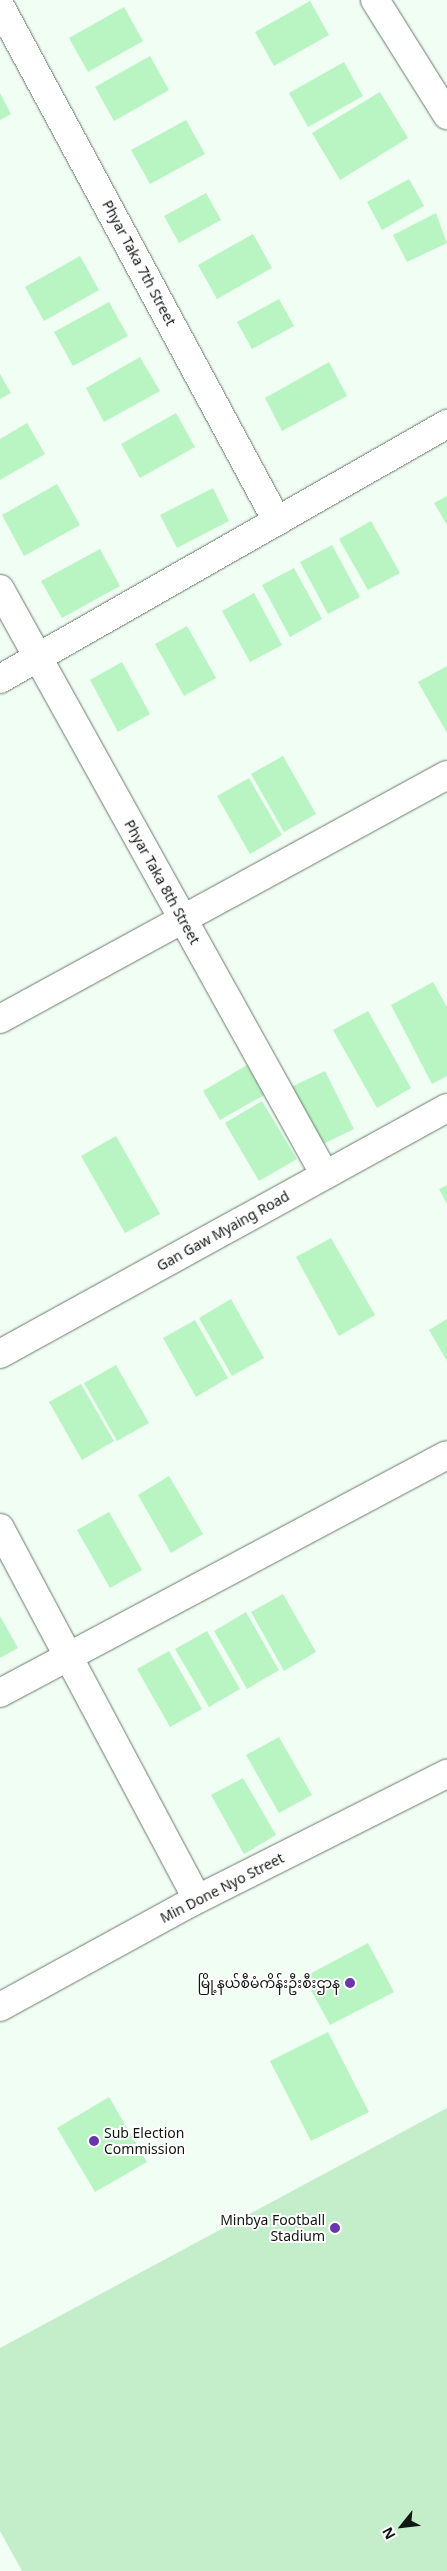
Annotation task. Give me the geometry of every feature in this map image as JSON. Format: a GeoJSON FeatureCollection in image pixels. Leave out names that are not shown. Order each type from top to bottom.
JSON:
{"type":"FeatureCollection","features":[{"type":"Feature","properties":{"kind":"street"},"geometry":{"type":"LineString","coordinates":[[375,0],[447,115]]}},
{"type":"Feature","properties":{"kind":"street","name":"Phyar Taka 7th Street"},"geometry":{"type":"LineString","coordinates":[[0,6],[277,521]]}},
{"type":"Feature","properties":{"kind":"street"},"geometry":{"type":"LineString","coordinates":[[0,679],[447,424]]}},
{"type":"Feature","properties":{"kind":"street","name":"Phyar Taka 8th Street"},"geometry":{"type":"LineString","coordinates":[[0,590],[325,1175]]}},
{"type":"Feature","properties":{"kind":"street"},"geometry":{"type":"LineString","coordinates":[[0,1019],[447,775]]}},
{"type":"Feature","properties":{"kind":"street","name":"Gan Gaw Myaing Road"},"geometry":{"type":"LineString","coordinates":[[0,1354],[447,1108]]}},
{"type":"Feature","properties":{"kind":"street"},"geometry":{"type":"LineString","coordinates":[[0,1693],[447,1455]]}},
{"type":"Feature","properties":{"kind":"street"},"geometry":{"type":"LineString","coordinates":[[0,1528],[197,1899]]}},
{"type":"Feature","properties":{"kind":"street","name":"Min Done Nyo Street"},"geometry":{"type":"LineString","coordinates":[[0,2007],[197,1899],[447,1774]]}},
{"type":"Feature","properties":{"kind":"green space","name":"Minbya Football Stadium"},"geometry":{"type":"Polygon","coordinates":[[[447,2108],[447,2571],[22,2571],[0,2531],[0,2348],[447,2108]]]}},
{"type":"Feature","properties":{"kind":"building"},"geometry":{"type":"Polygon","coordinates":[[[310,1],[329,35],[274,66],[255,32],[310,1]]]}},
{"type":"Feature","properties":{"kind":"building"},"geometry":{"type":"Polygon","coordinates":[[[124,7],[143,41],[88,72],[69,38],[124,7]]]}},
{"type":"Feature","properties":{"kind":"building"},"geometry":{"type":"Polygon","coordinates":[[[150,56],[169,90],[114,121],[95,87],[150,56]]]}},
{"type":"Feature","properties":{"kind":"building"},"geometry":{"type":"Polygon","coordinates":[[[344,62],[363,96],[308,127],[289,93],[344,62]]]}},
{"type":"Feature","properties":{"kind":"building"},"geometry":{"type":"Polygon","coordinates":[[[380,92],[408,138],[340,180],[312,133],[380,92]]]}},
{"type":"Feature","properties":{"kind":"building"},"geometry":{"type":"Polygon","coordinates":[[[0,93],[11,114],[0,120],[0,93]]]}},
{"type":"Feature","properties":{"kind":"building"},"geometry":{"type":"Polygon","coordinates":[[[186,120],[205,154],[150,184],[131,150],[186,120]]]}},
{"type":"Feature","properties":{"kind":"building"},"geometry":{"type":"Polygon","coordinates":[[[409,179],[424,206],[382,230],[367,202],[409,179]]]}},
{"type":"Feature","properties":{"kind":"building"},"geometry":{"type":"Polygon","coordinates":[[[206,193],[221,220],[179,243],[164,216],[206,193]]]}},
{"type":"Feature","properties":{"kind":"building"},"geometry":{"type":"Polygon","coordinates":[[[436,213],[447,243],[407,262],[393,235],[436,213]]]}},
{"type":"Feature","properties":{"kind":"building"},"geometry":{"type":"Polygon","coordinates":[[[253,234],[272,268],[217,299],[198,265],[253,234]]]}},
{"type":"Feature","properties":{"kind":"building"},"geometry":{"type":"Polygon","coordinates":[[[80,256],[99,290],[44,321],[25,287],[80,256]]]}},
{"type":"Feature","properties":{"kind":"building"},"geometry":{"type":"Polygon","coordinates":[[[279,299],[294,326],[252,349],[237,322],[279,299]]]}},
{"type":"Feature","properties":{"kind":"building"},"geometry":{"type":"Polygon","coordinates":[[[109,302],[128,336],[73,366],[54,332],[109,302]]]}},
{"type":"Feature","properties":{"kind":"building"},"geometry":{"type":"Polygon","coordinates":[[[140,357],[160,391],[104,422],[86,388],[140,357]]]}},
{"type":"Feature","properties":{"kind":"building"},"geometry":{"type":"Polygon","coordinates":[[[329,362],[347,396],[282,431],[265,398],[329,362]]]}},
{"type":"Feature","properties":{"kind":"building"},"geometry":{"type":"Polygon","coordinates":[[[0,374],[11,393],[0,399],[0,374]]]}},
{"type":"Feature","properties":{"kind":"building"},"geometry":{"type":"Polygon","coordinates":[[[176,413],[195,447],[140,478],[121,444],[176,413]]]}},
{"type":"Feature","properties":{"kind":"building"},"geometry":{"type":"Polygon","coordinates":[[[27,423],[45,454],[0,480],[0,439],[27,423]]]}},
{"type":"Feature","properties":{"kind":"building"},"geometry":{"type":"Polygon","coordinates":[[[57,484],[80,525],[24,556],[2,515],[57,484]]]}},
{"type":"Feature","properties":{"kind":"building"},"geometry":{"type":"Polygon","coordinates":[[[213,488],[229,521],[177,548],[160,515],[213,488]]]}},
{"type":"Feature","properties":{"kind":"building"},"geometry":{"type":"Polygon","coordinates":[[[447,496],[447,525],[434,503],[447,496]]]}},
{"type":"Feature","properties":{"kind":"building"},"geometry":{"type":"Polygon","coordinates":[[[371,521],[400,573],[368,590],[339,539],[371,521]]]}},
{"type":"Feature","properties":{"kind":"building"},"geometry":{"type":"Polygon","coordinates":[[[332,545],[360,597],[328,614],[300,562],[332,545]]]}},
{"type":"Feature","properties":{"kind":"building"},"geometry":{"type":"Polygon","coordinates":[[[100,549],[120,586],[62,618],[41,581],[100,549]]]}},
{"type":"Feature","properties":{"kind":"building"},"geometry":{"type":"Polygon","coordinates":[[[294,568],[322,619],[290,637],[262,585],[294,568]]]}},
{"type":"Feature","properties":{"kind":"building"},"geometry":{"type":"Polygon","coordinates":[[[254,593],[282,645],[250,662],[222,611],[254,593]]]}},
{"type":"Feature","properties":{"kind":"building"},"geometry":{"type":"Polygon","coordinates":[[[187,626],[216,678],[184,696],[155,644],[187,626]]]}},
{"type":"Feature","properties":{"kind":"building"},"geometry":{"type":"Polygon","coordinates":[[[122,662],[150,714],[118,732],[90,680],[122,662]]]}},
{"type":"Feature","properties":{"kind":"building"},"geometry":{"type":"Polygon","coordinates":[[[447,666],[447,733],[418,682],[447,666]]]}},
{"type":"Feature","properties":{"kind":"building"},"geometry":{"type":"Polygon","coordinates":[[[283,756],[316,814],[284,832],[251,774],[283,756]]]}},
{"type":"Feature","properties":{"kind":"building"},"geometry":{"type":"Polygon","coordinates":[[[249,778],[282,835],[250,854],[217,796],[249,778]]]}},
{"type":"Feature","properties":{"kind":"building"},"geometry":{"type":"Polygon","coordinates":[[[433,982],[447,1007],[447,1076],[432,1084],[391,1005],[433,982]]]}},
{"type":"Feature","properties":{"kind":"building"},"geometry":{"type":"Polygon","coordinates":[[[368,1011],[411,1088],[377,1108],[333,1030],[368,1011]]]}},
{"type":"Feature","properties":{"kind":"building"},"geometry":{"type":"Polygon","coordinates":[[[247,1065],[264,1095],[220,1120],[203,1091],[247,1065]]]}},
{"type":"Feature","properties":{"kind":"building"},"geometry":{"type":"Polygon","coordinates":[[[325,1071],[354,1129],[319,1146],[289,1088],[325,1071]]]}},
{"type":"Feature","properties":{"kind":"building"},"geometry":{"type":"Polygon","coordinates":[[[262,1101],[297,1159],[259,1181],[225,1123],[262,1101]]]}},
{"type":"Feature","properties":{"kind":"building"},"geometry":{"type":"Polygon","coordinates":[[[116,1136],[160,1214],[125,1233],[81,1156],[116,1136]]]}},
{"type":"Feature","properties":{"kind":"building"},"geometry":{"type":"Polygon","coordinates":[[[447,1185],[447,1204],[439,1189],[447,1185]]]}},
{"type":"Feature","properties":{"kind":"building"},"geometry":{"type":"Polygon","coordinates":[[[331,1238],[375,1315],[339,1336],[296,1257],[331,1238]]]}},
{"type":"Feature","properties":{"kind":"building"},"geometry":{"type":"Polygon","coordinates":[[[231,1299],[264,1358],[232,1376],[199,1318],[231,1299]]]}},
{"type":"Feature","properties":{"kind":"building"},"geometry":{"type":"Polygon","coordinates":[[[447,1319],[447,1361],[429,1330],[447,1319]]]}},
{"type":"Feature","properties":{"kind":"building"},"geometry":{"type":"Polygon","coordinates":[[[195,1320],[228,1378],[196,1397],[163,1338],[195,1320]]]}},
{"type":"Feature","properties":{"kind":"building"},"geometry":{"type":"Polygon","coordinates":[[[116,1365],[149,1423],[117,1441],[84,1383],[116,1365]]]}},
{"type":"Feature","properties":{"kind":"building"},"geometry":{"type":"Polygon","coordinates":[[[81,1384],[114,1441],[82,1460],[49,1402],[81,1384]]]}},
{"type":"Feature","properties":{"kind":"building"},"geometry":{"type":"Polygon","coordinates":[[[169,1476],[203,1534],[171,1553],[138,1495],[169,1476]]]}},
{"type":"Feature","properties":{"kind":"building"},"geometry":{"type":"Polygon","coordinates":[[[109,1512],[142,1570],[110,1588],[77,1530],[109,1512]]]}},
{"type":"Feature","properties":{"kind":"building"},"geometry":{"type":"Polygon","coordinates":[[[283,1594],[316,1652],[284,1671],[251,1612],[283,1594]]]}},
{"type":"Feature","properties":{"kind":"building"},"geometry":{"type":"Polygon","coordinates":[[[246,1612],[279,1670],[247,1689],[214,1631],[246,1612]]]}},
{"type":"Feature","properties":{"kind":"building"},"geometry":{"type":"Polygon","coordinates":[[[0,1616],[18,1648],[0,1658],[0,1616]]]}},
{"type":"Feature","properties":{"kind":"building"},"geometry":{"type":"Polygon","coordinates":[[[207,1631],[240,1689],[209,1707],[175,1649],[207,1631]]]}},
{"type":"Feature","properties":{"kind":"building"},"geometry":{"type":"Polygon","coordinates":[[[169,1651],[202,1709],[170,1727],[137,1669],[169,1651]]]}},
{"type":"Feature","properties":{"kind":"building"},"geometry":{"type":"Polygon","coordinates":[[[279,1737],[312,1795],[279,1813],[246,1755],[279,1737]]]}},
{"type":"Feature","properties":{"kind":"building"},"geometry":{"type":"Polygon","coordinates":[[[243,1778],[276,1835],[244,1854],[211,1795],[243,1778]]]}},
{"type":"Feature","properties":{"kind":"building"},"geometry":{"type":"Polygon","coordinates":[[[368,1943],[394,1992],[330,2025],[304,1977],[368,1943]]]}},
{"type":"Feature","properties":{"kind":"building"},"geometry":{"type":"Polygon","coordinates":[[[328,2032],[369,2112],[311,2141],[270,2061],[328,2032]]]}},
{"type":"Feature","properties":{"kind":"building"},"geometry":{"type":"Polygon","coordinates":[[[109,2097],[147,2162],[95,2192],[57,2128],[109,2097]]]}},
{"type":"Feature","properties":{"kind":"place","name":"မြို့နယ်စီမံကိန်းဦးစီးဌာန"},"geometry":{"type":"Point","coordinates":[350,1983]}},
{"type":"Feature","properties":{"kind":"place","name":"Sub Election Commission"},"geometry":{"type":"Point","coordinates":[94,2141]}},
{"type":"Feature","properties":{"kind":"place","name":"Minbya Football Stadium"},"geometry":{"type":"Point","coordinates":[335,2228]}}]}
